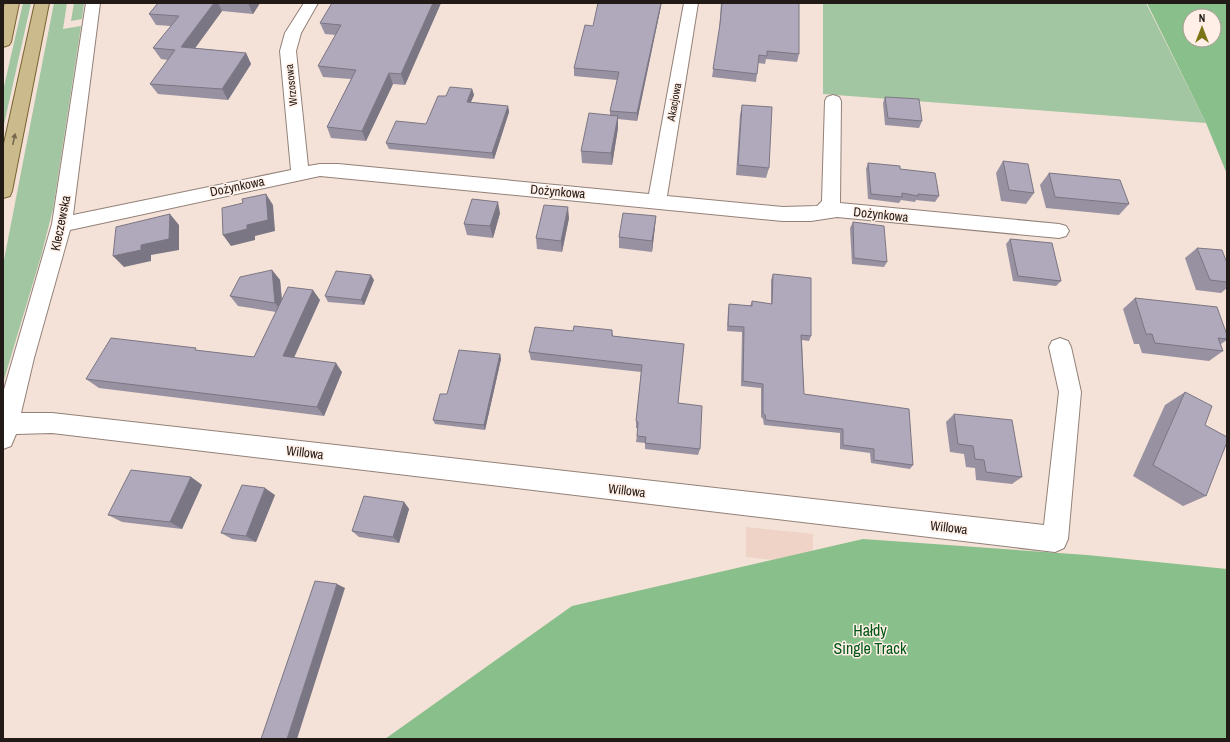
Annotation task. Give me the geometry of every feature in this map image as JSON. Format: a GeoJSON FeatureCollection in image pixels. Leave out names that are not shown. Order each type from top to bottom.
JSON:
{"type":"FeatureCollection","features":[{"type":"Feature","properties":{"kind":"main road"},"geometry":{"type":"LineString","coordinates":[[3,42],[12,3]]}},
{"type":"Feature","properties":{"kind":"main road"},"geometry":{"type":"LineString","coordinates":[[3,191],[42,3]]}},
{"type":"Feature","properties":{"kind":"street","name":"Kleczewska"},"geometry":{"type":"LineString","coordinates":[[4,431],[62,224],[93,3]]}},
{"type":"Feature","properties":{"kind":"street","name":"Wrzosowa"},"geometry":{"type":"LineString","coordinates":[[300,173],[288,51],[293,33],[311,3]]}},
{"type":"Feature","properties":{"kind":"street","name":"Akacjowa"},"geometry":{"type":"LineString","coordinates":[[657,201],[691,3]]}},
{"type":"Feature","properties":{"kind":"street"},"geometry":{"type":"LineString","coordinates":[[824,211],[831,203],[833,101]]}},
{"type":"Feature","properties":{"kind":"street","name":"Dożynkowa"},"geometry":{"type":"LineString","coordinates":[[62,224],[300,173],[320,170],[338,170],[797,215],[837,210],[1059,231]]}},
{"type":"Feature","properties":{"kind":"street","name":"Willowa"},"geometry":{"type":"LineString","coordinates":[[4,431],[52,423],[1055,539],[1070,392],[1060,347]]}},
{"type":"Feature","properties":{"kind":"shaded area"},"geometry":{"type":"Polygon","coordinates":[[[746,527],[813,534],[813,564],[746,557],[746,527]]]}},
{"type":"Feature","properties":{"kind":"green space"},"geometry":{"type":"Polygon","coordinates":[[[23,3],[31,3],[3,129],[3,91],[23,3]]]}},
{"type":"Feature","properties":{"kind":"green space"},"geometry":{"type":"Polygon","coordinates":[[[54,3],[67,3],[63,29],[81,26],[53,209],[41,256],[3,383],[3,265],[54,3]]]}},
{"type":"Feature","properties":{"kind":"green space"},"geometry":{"type":"Polygon","coordinates":[[[74,3],[84,3],[82,19],[71,21],[74,3]]]}},
{"type":"Feature","properties":{"kind":"green space"},"geometry":{"type":"Polygon","coordinates":[[[823,3],[1146,3],[1206,123],[823,94],[823,3]]]}},
{"type":"Feature","properties":{"kind":"green space"},"geometry":{"type":"Polygon","coordinates":[[[1147,3],[1227,3],[1227,174],[1206,123],[1147,3]]]}},
{"type":"Feature","properties":{"kind":"green space","name":"Hałdy Single Track"},"geometry":{"type":"Polygon","coordinates":[[[863,539],[1087,555],[1227,569],[1227,739],[385,739],[572,606],[863,539]]]}},
{"type":"Feature","properties":{"kind":"building"},"geometry":{"type":"Polygon","coordinates":[[[158,3],[214,3],[181,47],[246,53],[222,89],[150,84],[175,50],[153,48],[179,16],[149,14],[158,3]]]}},
{"type":"Feature","properties":{"kind":"building"},"geometry":{"type":"Polygon","coordinates":[[[332,3],[433,3],[401,74],[389,73],[362,131],[327,127],[356,70],[318,66],[341,25],[320,23],[332,3]]]}},
{"type":"Feature","properties":{"kind":"building"},"geometry":{"type":"Polygon","coordinates":[[[598,3],[661,3],[637,113],[610,111],[619,72],[574,68],[585,25],[593,26],[598,3]]]}},
{"type":"Feature","properties":{"kind":"building"},"geometry":{"type":"Polygon","coordinates":[[[722,3],[799,3],[799,54],[767,51],[767,56],[759,55],[757,74],[713,69],[722,3]]]}},
{"type":"Feature","properties":{"kind":"building"},"geometry":{"type":"Polygon","coordinates":[[[450,87],[472,89],[467,102],[508,106],[492,153],[386,143],[396,121],[426,124],[438,96],[446,96],[450,87]]]}},
{"type":"Feature","properties":{"kind":"building"},"geometry":{"type":"Polygon","coordinates":[[[885,97],[919,99],[922,121],[888,118],[885,97]]]}},
{"type":"Feature","properties":{"kind":"building"},"geometry":{"type":"Polygon","coordinates":[[[742,105],[772,107],[769,168],[738,165],[742,105]]]}},
{"type":"Feature","properties":{"kind":"building"},"geometry":{"type":"Polygon","coordinates":[[[589,113],[618,116],[611,153],[581,151],[589,113]]]}},
{"type":"Feature","properties":{"kind":"building"},"geometry":{"type":"Polygon","coordinates":[[[1003,161],[1028,164],[1034,193],[1009,190],[1003,161]]]}},
{"type":"Feature","properties":{"kind":"building"},"geometry":{"type":"Polygon","coordinates":[[[868,163],[900,166],[900,169],[935,173],[939,196],[918,194],[918,196],[902,193],[902,197],[871,194],[868,163]]]}},
{"type":"Feature","properties":{"kind":"building"},"geometry":{"type":"Polygon","coordinates":[[[1049,173],[1120,180],[1129,204],[1055,197],[1049,173]]]}},
{"type":"Feature","properties":{"kind":"building"},"geometry":{"type":"Polygon","coordinates":[[[266,194],[268,220],[247,225],[247,229],[223,235],[222,208],[243,203],[242,199],[266,194]]]}},
{"type":"Feature","properties":{"kind":"building"},"geometry":{"type":"Polygon","coordinates":[[[472,199],[498,202],[490,226],[464,224],[472,199]]]}},
{"type":"Feature","properties":{"kind":"building"},"geometry":{"type":"Polygon","coordinates":[[[544,205],[568,207],[561,241],[536,238],[544,205]]]}},
{"type":"Feature","properties":{"kind":"building"},"geometry":{"type":"Polygon","coordinates":[[[623,213],[656,216],[652,241],[619,237],[623,213]]]}},
{"type":"Feature","properties":{"kind":"building"},"geometry":{"type":"Polygon","coordinates":[[[170,214],[169,239],[141,245],[141,250],[113,256],[116,227],[170,214]]]}},
{"type":"Feature","properties":{"kind":"building"},"geometry":{"type":"Polygon","coordinates":[[[853,222],[884,226],[887,262],[854,258],[853,222]]]}},
{"type":"Feature","properties":{"kind":"building"},"geometry":{"type":"Polygon","coordinates":[[[1010,239],[1052,243],[1061,281],[1018,276],[1010,239]]]}},
{"type":"Feature","properties":{"kind":"building"},"geometry":{"type":"Polygon","coordinates":[[[1197,248],[1222,250],[1227,263],[1227,282],[1210,280],[1197,248]]]}},
{"type":"Feature","properties":{"kind":"building"},"geometry":{"type":"Polygon","coordinates":[[[272,270],[275,303],[230,296],[240,277],[272,270]]]}},
{"type":"Feature","properties":{"kind":"building"},"geometry":{"type":"Polygon","coordinates":[[[336,271],[371,275],[361,300],[325,296],[336,271]]]}},
{"type":"Feature","properties":{"kind":"building"},"geometry":{"type":"Polygon","coordinates":[[[773,274],[811,278],[811,336],[801,335],[804,394],[909,409],[913,465],[874,460],[874,449],[843,445],[843,429],[766,420],[763,413],[763,384],[743,381],[744,327],[728,326],[729,304],[752,306],[752,301],[772,304],[773,274]]]}},
{"type":"Feature","properties":{"kind":"building"},"geometry":{"type":"Polygon","coordinates":[[[288,287],[313,290],[283,356],[336,363],[317,407],[86,379],[111,338],[196,348],[195,350],[254,357],[288,287]]]}},
{"type":"Feature","properties":{"kind":"building"},"geometry":{"type":"Polygon","coordinates":[[[1135,298],[1217,307],[1227,335],[1227,339],[1218,338],[1223,351],[1155,343],[1152,334],[1146,334],[1135,298]]]}},
{"type":"Feature","properties":{"kind":"building"},"geometry":{"type":"Polygon","coordinates":[[[574,326],[612,330],[612,336],[684,344],[678,403],[702,406],[700,449],[645,443],[646,437],[637,436],[638,422],[636,421],[642,365],[529,352],[535,327],[573,331],[574,326]]]}},
{"type":"Feature","properties":{"kind":"building"},"geometry":{"type":"Polygon","coordinates":[[[459,350],[500,354],[484,425],[433,420],[440,394],[447,394],[459,350]]]}},
{"type":"Feature","properties":{"kind":"building"},"geometry":{"type":"Polygon","coordinates":[[[1185,392],[1212,406],[1205,425],[1227,437],[1227,442],[1206,496],[1153,465],[1185,392]]]}},
{"type":"Feature","properties":{"kind":"building"},"geometry":{"type":"Polygon","coordinates":[[[954,414],[1012,420],[1022,477],[986,472],[984,460],[975,459],[973,446],[958,444],[954,414]]]}},
{"type":"Feature","properties":{"kind":"building"},"geometry":{"type":"Polygon","coordinates":[[[131,470],[191,477],[170,522],[108,515],[131,470]]]}},
{"type":"Feature","properties":{"kind":"building"},"geometry":{"type":"Polygon","coordinates":[[[242,485],[265,488],[246,536],[221,533],[242,485]]]}},
{"type":"Feature","properties":{"kind":"building"},"geometry":{"type":"Polygon","coordinates":[[[364,496],[404,502],[393,537],[352,531],[364,496]]]}},
{"type":"Feature","properties":{"kind":"building"},"geometry":{"type":"Polygon","coordinates":[[[315,581],[337,584],[287,739],[261,739],[315,581]]]}}]}
